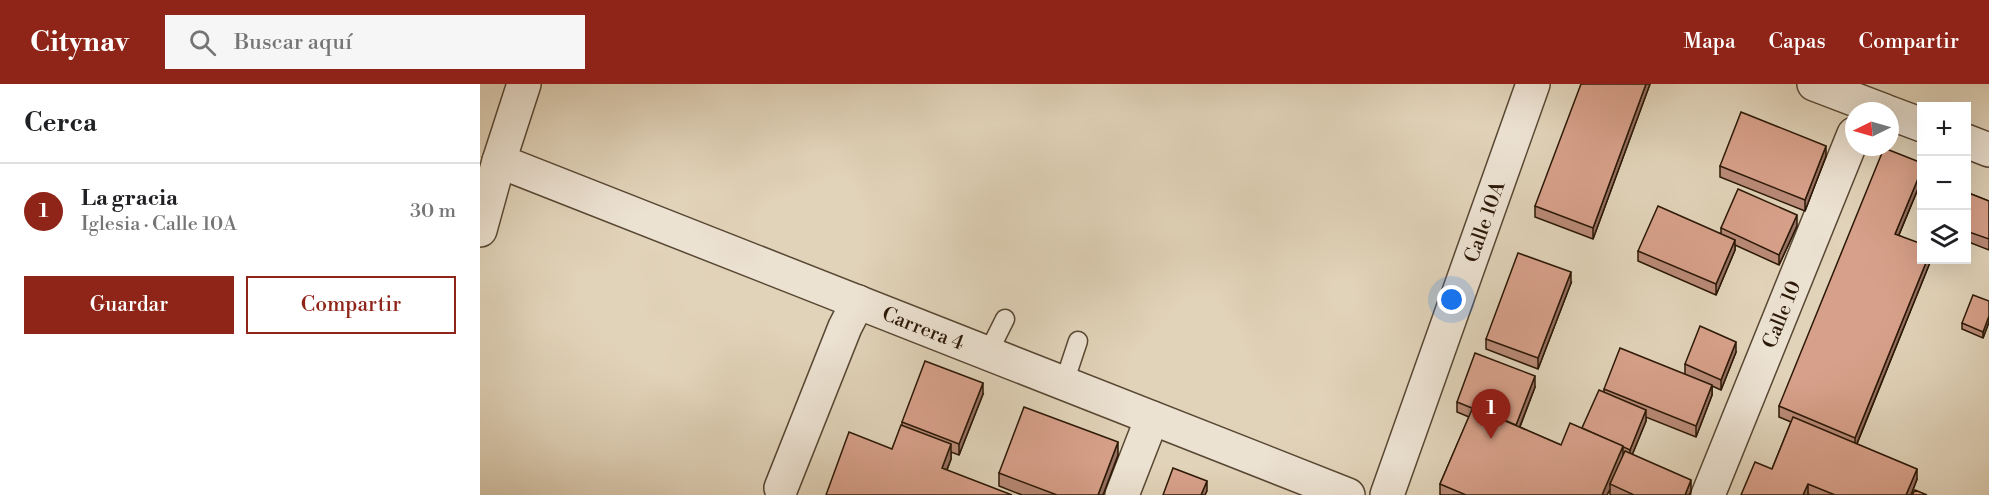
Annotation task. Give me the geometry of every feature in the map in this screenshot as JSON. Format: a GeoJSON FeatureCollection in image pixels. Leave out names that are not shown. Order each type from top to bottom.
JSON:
{"type":"FeatureCollection","features":[{"type":"Feature","properties":{"kind":"street"},"geometry":{"type":"LineString","coordinates":[[480,230],[524,84]]}},
{"type":"Feature","properties":{"kind":"street","name":"Calle 10A"},"geometry":{"type":"LineString","coordinates":[[1387,495],[1533,84]]}},
{"type":"Feature","properties":{"kind":"street"},"geometry":{"type":"LineString","coordinates":[[1814,84],[1866,102]]}},
{"type":"Feature","properties":{"kind":"street"},"geometry":{"type":"LineString","coordinates":[[1899,115],[1917,123]]}},
{"type":"Feature","properties":{"kind":"street"},"geometry":{"type":"LineString","coordinates":[[1971,143],[1989,150]]}},
{"type":"Feature","properties":{"kind":"street","name":"Calle 10"},"geometry":{"type":"LineString","coordinates":[[1708,495],[1845,156]]}},
{"type":"Feature","properties":{"kind":"street","name":"Carrera 4"},"geometry":{"type":"LineString","coordinates":[[499,161],[1348,495]]}},
{"type":"Feature","properties":{"kind":"street"},"geometry":{"type":"LineString","coordinates":[[781,488],[844,327],[858,302]]}},
{"type":"Feature","properties":{"kind":"street"},"geometry":{"type":"LineString","coordinates":[[1122,495],[1152,418]]}},
{"type":"Feature","properties":{"kind":"lane"},"geometry":{"type":"LineString","coordinates":[[988,353],[1005,319]]}},
{"type":"Feature","properties":{"kind":"lane"},"geometry":{"type":"LineString","coordinates":[[1064,383],[1078,341]]}},
{"type":"Feature","properties":{"kind":"building"},"geometry":{"type":"Polygon","coordinates":[[[1581,84],[1646,84],[1593,228],[1535,206],[1581,84]]]}},
{"type":"Feature","properties":{"kind":"building"},"geometry":{"type":"Polygon","coordinates":[[[1741,112],[1826,146],[1805,200],[1720,166],[1741,112]]]}},
{"type":"Feature","properties":{"kind":"building"},"geometry":{"type":"Polygon","coordinates":[[[1899,154],[1917,161],[1917,181],[1895,234],[1917,242],[1917,264],[1925,264],[1855,438],[1779,406],[1881,156],[1899,156],[1899,154]]]}},
{"type":"Feature","properties":{"kind":"building"},"geometry":{"type":"Polygon","coordinates":[[[1738,189],[1797,215],[1779,255],[1721,228],[1738,189]]]}},
{"type":"Feature","properties":{"kind":"building"},"geometry":{"type":"Polygon","coordinates":[[[1971,194],[1989,201],[1989,239],[1971,233],[1971,194]]]}},
{"type":"Feature","properties":{"kind":"building"},"geometry":{"type":"Polygon","coordinates":[[[1658,206],[1735,240],[1716,284],[1638,251],[1658,206]]]}},
{"type":"Feature","properties":{"kind":"building"},"geometry":{"type":"Polygon","coordinates":[[[1518,253],[1571,272],[1538,358],[1486,339],[1518,253]]]}},
{"type":"Feature","properties":{"kind":"building"},"geometry":{"type":"Polygon","coordinates":[[[1973,295],[1989,301],[1989,316],[1983,332],[1962,323],[1973,295]]]}},
{"type":"Feature","properties":{"kind":"building"},"geometry":{"type":"Polygon","coordinates":[[[1700,326],[1736,342],[1721,380],[1685,364],[1700,326]]]}},
{"type":"Feature","properties":{"kind":"building"},"geometry":{"type":"Polygon","coordinates":[[[1620,348],[1712,385],[1696,426],[1604,389],[1620,348]]]}},
{"type":"Feature","properties":{"kind":"building"},"geometry":{"type":"Polygon","coordinates":[[[1475,353],[1535,376],[1516,425],[1457,402],[1475,353]]]}},
{"type":"Feature","properties":{"kind":"building"},"geometry":{"type":"Polygon","coordinates":[[[925,361],[983,383],[959,444],[902,422],[925,361]]]}},
{"type":"Feature","properties":{"kind":"building"},"geometry":{"type":"Polygon","coordinates":[[[1599,390],[1646,410],[1630,450],[1582,428],[1599,390]]]}},
{"type":"Feature","properties":{"kind":"building"},"geometry":{"type":"Polygon","coordinates":[[[1024,407],[1118,442],[1098,495],[1057,495],[999,473],[1024,407]]]}},
{"type":"Feature","properties":{"kind":"building"},"geometry":{"type":"Polygon","coordinates":[[[1473,407],[1561,445],[1570,423],[1623,446],[1602,495],[1466,495],[1440,484],[1473,407]]]}},
{"type":"Feature","properties":{"kind":"building"},"geometry":{"type":"Polygon","coordinates":[[[1793,417],[1917,469],[1906,495],[1835,495],[1808,484],[1803,495],[1741,495],[1755,462],[1772,469],[1793,417]]]}},
{"type":"Feature","properties":{"kind":"building"},"geometry":{"type":"Polygon","coordinates":[[[901,425],[951,444],[942,468],[1012,495],[826,495],[849,432],[892,449],[901,425]]]}},
{"type":"Feature","properties":{"kind":"building"},"geometry":{"type":"Polygon","coordinates":[[[1625,451],[1691,480],[1685,495],[1634,495],[1610,484],[1625,451]]]}},
{"type":"Feature","properties":{"kind":"building"},"geometry":{"type":"Polygon","coordinates":[[[1173,468],[1207,481],[1201,495],[1163,495],[1173,468]]]}},
{"type":"Feature","properties":{"kind":"building"},"geometry":{"type":"Polygon","coordinates":[[[1915,490],[1927,495],[1912,495],[1915,490]]]}},
{"type":"Feature","properties":{"kind":"place","name":"La gracia"},"geometry":{"type":"Point","coordinates":[1491,439]}}]}
